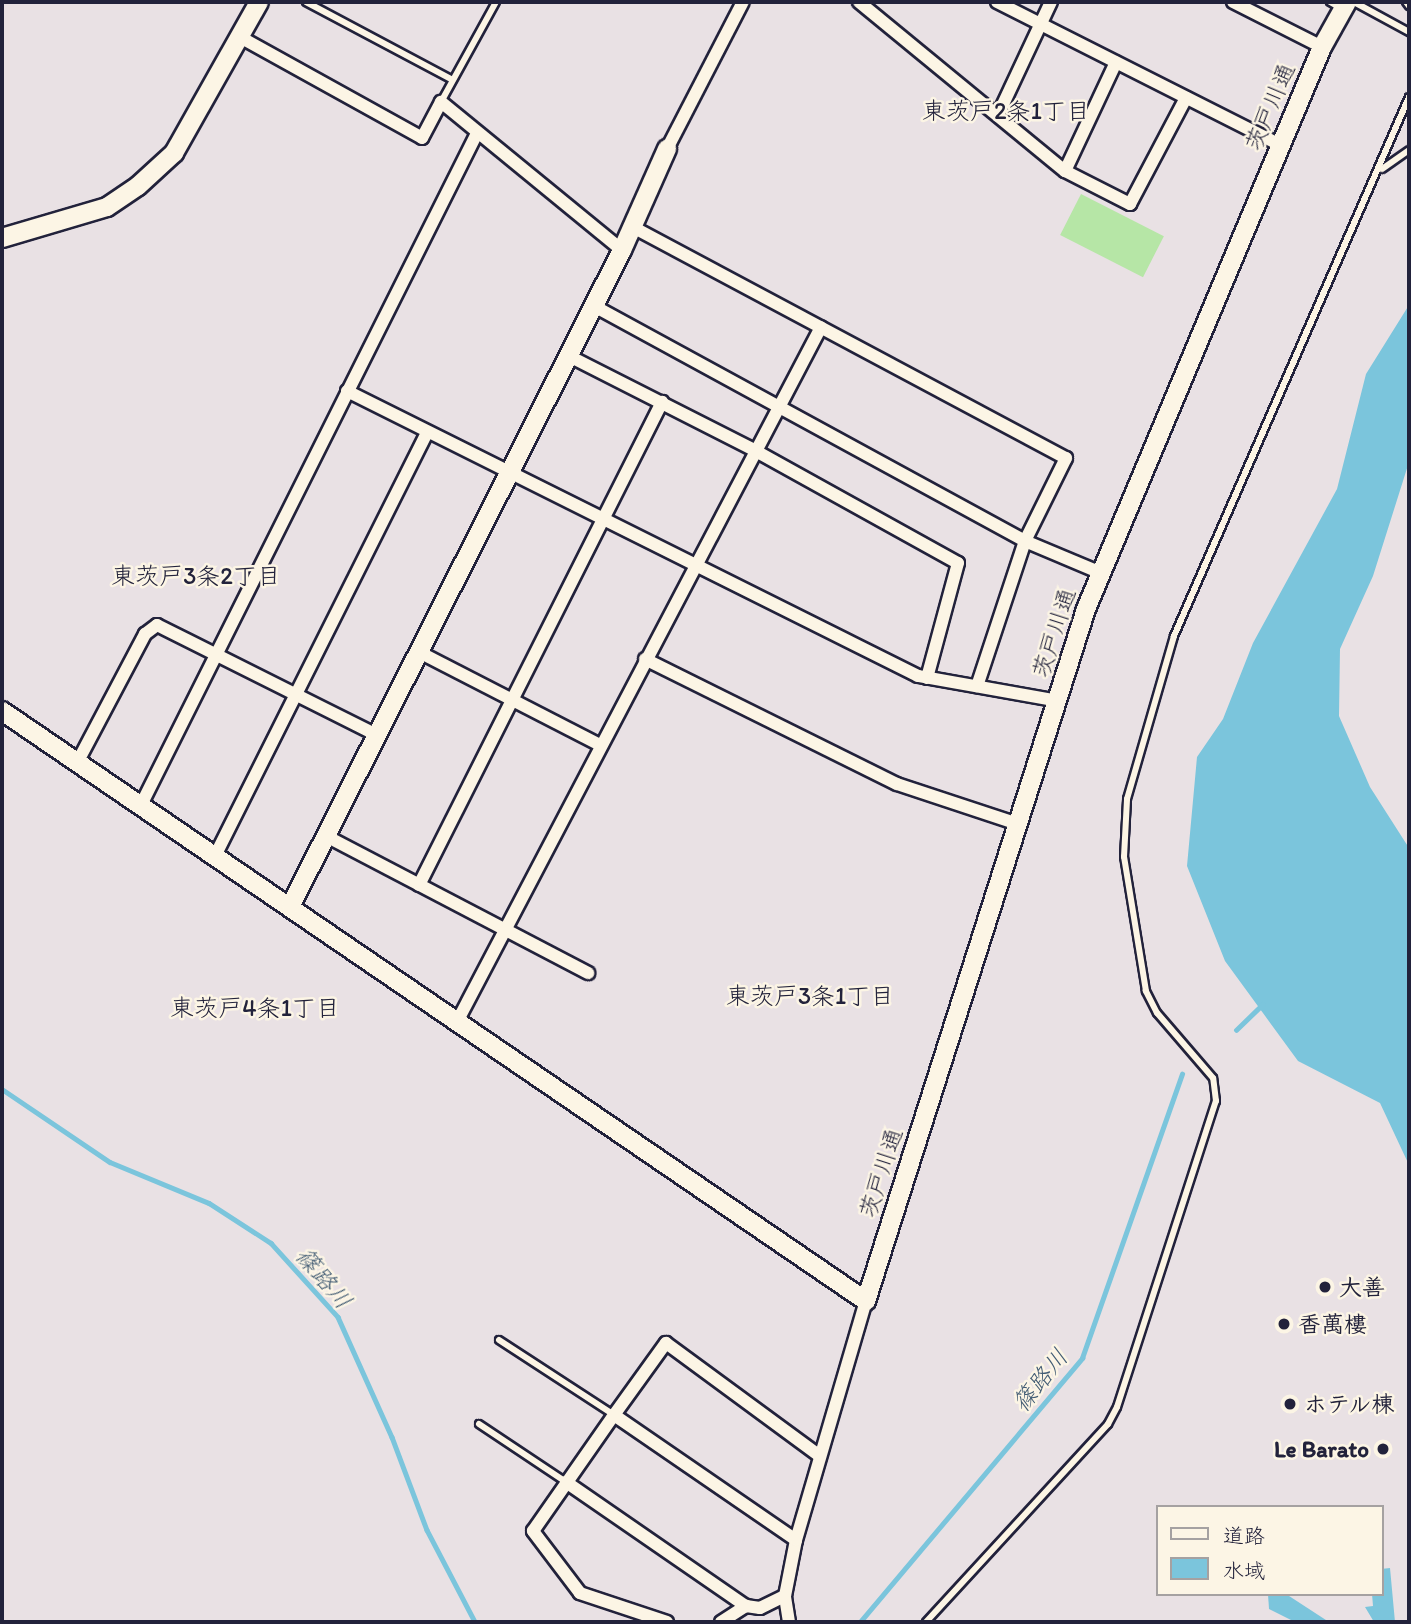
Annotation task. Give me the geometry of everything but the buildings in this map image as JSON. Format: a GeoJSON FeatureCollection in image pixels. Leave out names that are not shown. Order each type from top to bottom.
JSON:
{"type":"FeatureCollection","features":[{"type":"Feature","properties":{"kind":"street"},"geometry":{"type":"LineString","coordinates":[[2,238],[96,211],[138,186],[174,153],[259,2]]}},
{"type":"Feature","properties":{"kind":"street"},"geometry":{"type":"LineString","coordinates":[[291,905],[569,356],[622,250],[667,149],[743,2]]}},
{"type":"Feature","properties":{"kind":"street"},"geometry":{"type":"LineString","coordinates":[[859,2],[1065,171],[1130,204],[1186,98]]}},
{"type":"Feature","properties":{"kind":"street"},"geometry":{"type":"LineString","coordinates":[[997,2],[1280,145]]}},
{"type":"Feature","properties":{"kind":"street"},"geometry":{"type":"LineString","coordinates":[[998,115],[1051,2]]}},
{"type":"Feature","properties":{"kind":"street"},"geometry":{"type":"LineString","coordinates":[[1233,2],[1322,47]]}},
{"type":"Feature","properties":{"kind":"street","name":"茨戸川通"},"geometry":{"type":"LineString","coordinates":[[866,1301],[1101,573],[1280,145],[1343,4]]}},
{"type":"Feature","properties":{"kind":"street"},"geometry":{"type":"LineString","coordinates":[[240,37],[422,138],[441,102],[622,250]]}},
{"type":"Feature","properties":{"kind":"street"},"geometry":{"type":"LineString","coordinates":[[1065,171],[1116,62]]}},
{"type":"Feature","properties":{"kind":"street"},"geometry":{"type":"LineString","coordinates":[[141,805],[477,133]]}},
{"type":"Feature","properties":{"kind":"street"},"geometry":{"type":"LineString","coordinates":[[631,226],[1066,458],[1025,541],[977,687]]}},
{"type":"Feature","properties":{"kind":"street"},"geometry":{"type":"LineString","coordinates":[[594,306],[1025,541],[1101,573]]}},
{"type":"Feature","properties":{"kind":"street"},"geometry":{"type":"LineString","coordinates":[[458,1020],[694,564],[821,327]]}},
{"type":"Feature","properties":{"kind":"street"},"geometry":{"type":"LineString","coordinates":[[569,356],[754,450],[958,563],[927,678]]}},
{"type":"Feature","properties":{"kind":"street"},"geometry":{"type":"LineString","coordinates":[[347,391],[427,433],[927,678],[1058,701]]}},
{"type":"Feature","properties":{"kind":"street"},"geometry":{"type":"LineString","coordinates":[[419,885],[662,402]]}},
{"type":"Feature","properties":{"kind":"street"},"geometry":{"type":"LineString","coordinates":[[216,854],[427,433]]}},
{"type":"Feature","properties":{"kind":"street"},"geometry":{"type":"LineString","coordinates":[[77,763],[145,634],[157,625],[216,652],[377,735]]}},
{"type":"Feature","properties":{"kind":"street"},"geometry":{"type":"LineString","coordinates":[[419,652],[600,745]]}},
{"type":"Feature","properties":{"kind":"street"},"geometry":{"type":"LineString","coordinates":[[645,659],[897,784],[1018,824]]}},
{"type":"Feature","properties":{"kind":"street"},"geometry":{"type":"LineString","coordinates":[[2,711],[291,905],[866,1301],[796,1540],[785,1596],[789,1622]]}},
{"type":"Feature","properties":{"kind":"street"},"geometry":{"type":"LineString","coordinates":[[326,836],[588,973]]}},
{"type":"Feature","properties":{"kind":"street"},"geometry":{"type":"LineString","coordinates":[[667,1622],[580,1593],[533,1531],[666,1343],[820,1456]]}},
{"type":"Feature","properties":{"kind":"street"},"geometry":{"type":"LineString","coordinates":[[614,1415],[796,1540]]}},
{"type":"Feature","properties":{"kind":"street"},"geometry":{"type":"LineString","coordinates":[[566,1482],[746,1606],[760,1608],[785,1596]]}},
{"type":"Feature","properties":{"kind":"street"},"geometry":{"type":"LineString","coordinates":[[720,1622],[746,1606]]}},
{"type":"Feature","properties":{"kind":"lane"},"geometry":{"type":"LineString","coordinates":[[306,2],[453,80]]}},
{"type":"Feature","properties":{"kind":"lane"},"geometry":{"type":"LineString","coordinates":[[441,102],[496,2]]}},
{"type":"Feature","properties":{"kind":"lane"},"geometry":{"type":"LineString","coordinates":[[1406,2],[1409,6]]}},
{"type":"Feature","properties":{"kind":"lane"},"geometry":{"type":"LineString","coordinates":[[1343,4],[1409,32]]}},
{"type":"Feature","properties":{"kind":"lane"},"geometry":{"type":"LineString","coordinates":[[926,1622],[1108,1423],[1117,1407],[1216,1101],[1213,1078],[1157,1013],[1146,991],[1124,857],[1127,799],[1174,636],[1381,170],[1409,97]]}},
{"type":"Feature","properties":{"kind":"lane"},"geometry":{"type":"LineString","coordinates":[[1381,170],[1409,150]]}},
{"type":"Feature","properties":{"kind":"lane"},"geometry":{"type":"LineString","coordinates":[[499,1340],[614,1415]]}},
{"type":"Feature","properties":{"kind":"lane"},"geometry":{"type":"LineString","coordinates":[[479,1424],[566,1482]]}},
{"type":"Feature","properties":{"kind":"green space"},"geometry":{"type":"Polygon","coordinates":[[[1081,194],[1164,236],[1143,277],[1060,235],[1081,194]]]}},
{"type":"Feature","properties":{"kind":"water"},"geometry":{"type":"Polygon","coordinates":[[[1409,305],[1409,462],[1373,576],[1340,649],[1339,716],[1370,787],[1409,848],[1409,1165],[1380,1103],[1298,1061],[1225,961],[1187,866],[1197,757],[1223,719],[1253,643],[1337,489],[1366,374],[1409,305]]]}},
{"type":"Feature","properties":{"kind":"water"},"geometry":{"type":"Polygon","coordinates":[[[1390,1568],[1395,1622],[1374,1622],[1365,1607],[1373,1606],[1372,1596],[1383,1596],[1383,1569],[1390,1568]]]}},
{"type":"Feature","properties":{"kind":"water"},"geometry":{"type":"Polygon","coordinates":[[[1268,1596],[1289,1596],[1329,1622],[1295,1622],[1269,1609],[1268,1596]]]}},
{"type":"Feature","properties":{"kind":"waterway","name":"篠路川"},"geometry":{"type":"LineString","coordinates":[[1236,1030],[1263,1004]]}},
{"type":"Feature","properties":{"kind":"waterway","name":"篠路川"},"geometry":{"type":"LineString","coordinates":[[860,1622],[1082,1358],[1182,1074]]}},
{"type":"Feature","properties":{"kind":"waterway","name":"篠路川"},"geometry":{"type":"LineString","coordinates":[[2,1089],[110,1162],[209,1203],[271,1243],[338,1317],[392,1437],[427,1530],[475,1622]]}},
{"type":"Feature","properties":{"kind":"place","name":"大善"},"geometry":{"type":"Point","coordinates":[1325,1287]}},
{"type":"Feature","properties":{"kind":"place","name":"香萬樓"},"geometry":{"type":"Point","coordinates":[1284,1324]}},
{"type":"Feature","properties":{"kind":"place","name":"ホテル棟"},"geometry":{"type":"Point","coordinates":[1290,1404]}},
{"type":"Feature","properties":{"kind":"place","name":"Le Barato"},"geometry":{"type":"Point","coordinates":[1383,1449]}},
{"type":"Feature","properties":{"kind":"district","name":"東茨戸2条1丁目"},"geometry":{"type":"Point","coordinates":[1006,111]}},
{"type":"Feature","properties":{"kind":"district","name":"東茨戸3条2丁目"},"geometry":{"type":"Point","coordinates":[196,576]}},
{"type":"Feature","properties":{"kind":"district","name":"東茨戸3条1丁目"},"geometry":{"type":"Point","coordinates":[810,996]}},
{"type":"Feature","properties":{"kind":"district","name":"東茨戸4条1丁目"},"geometry":{"type":"Point","coordinates":[255,1008]}}]}
